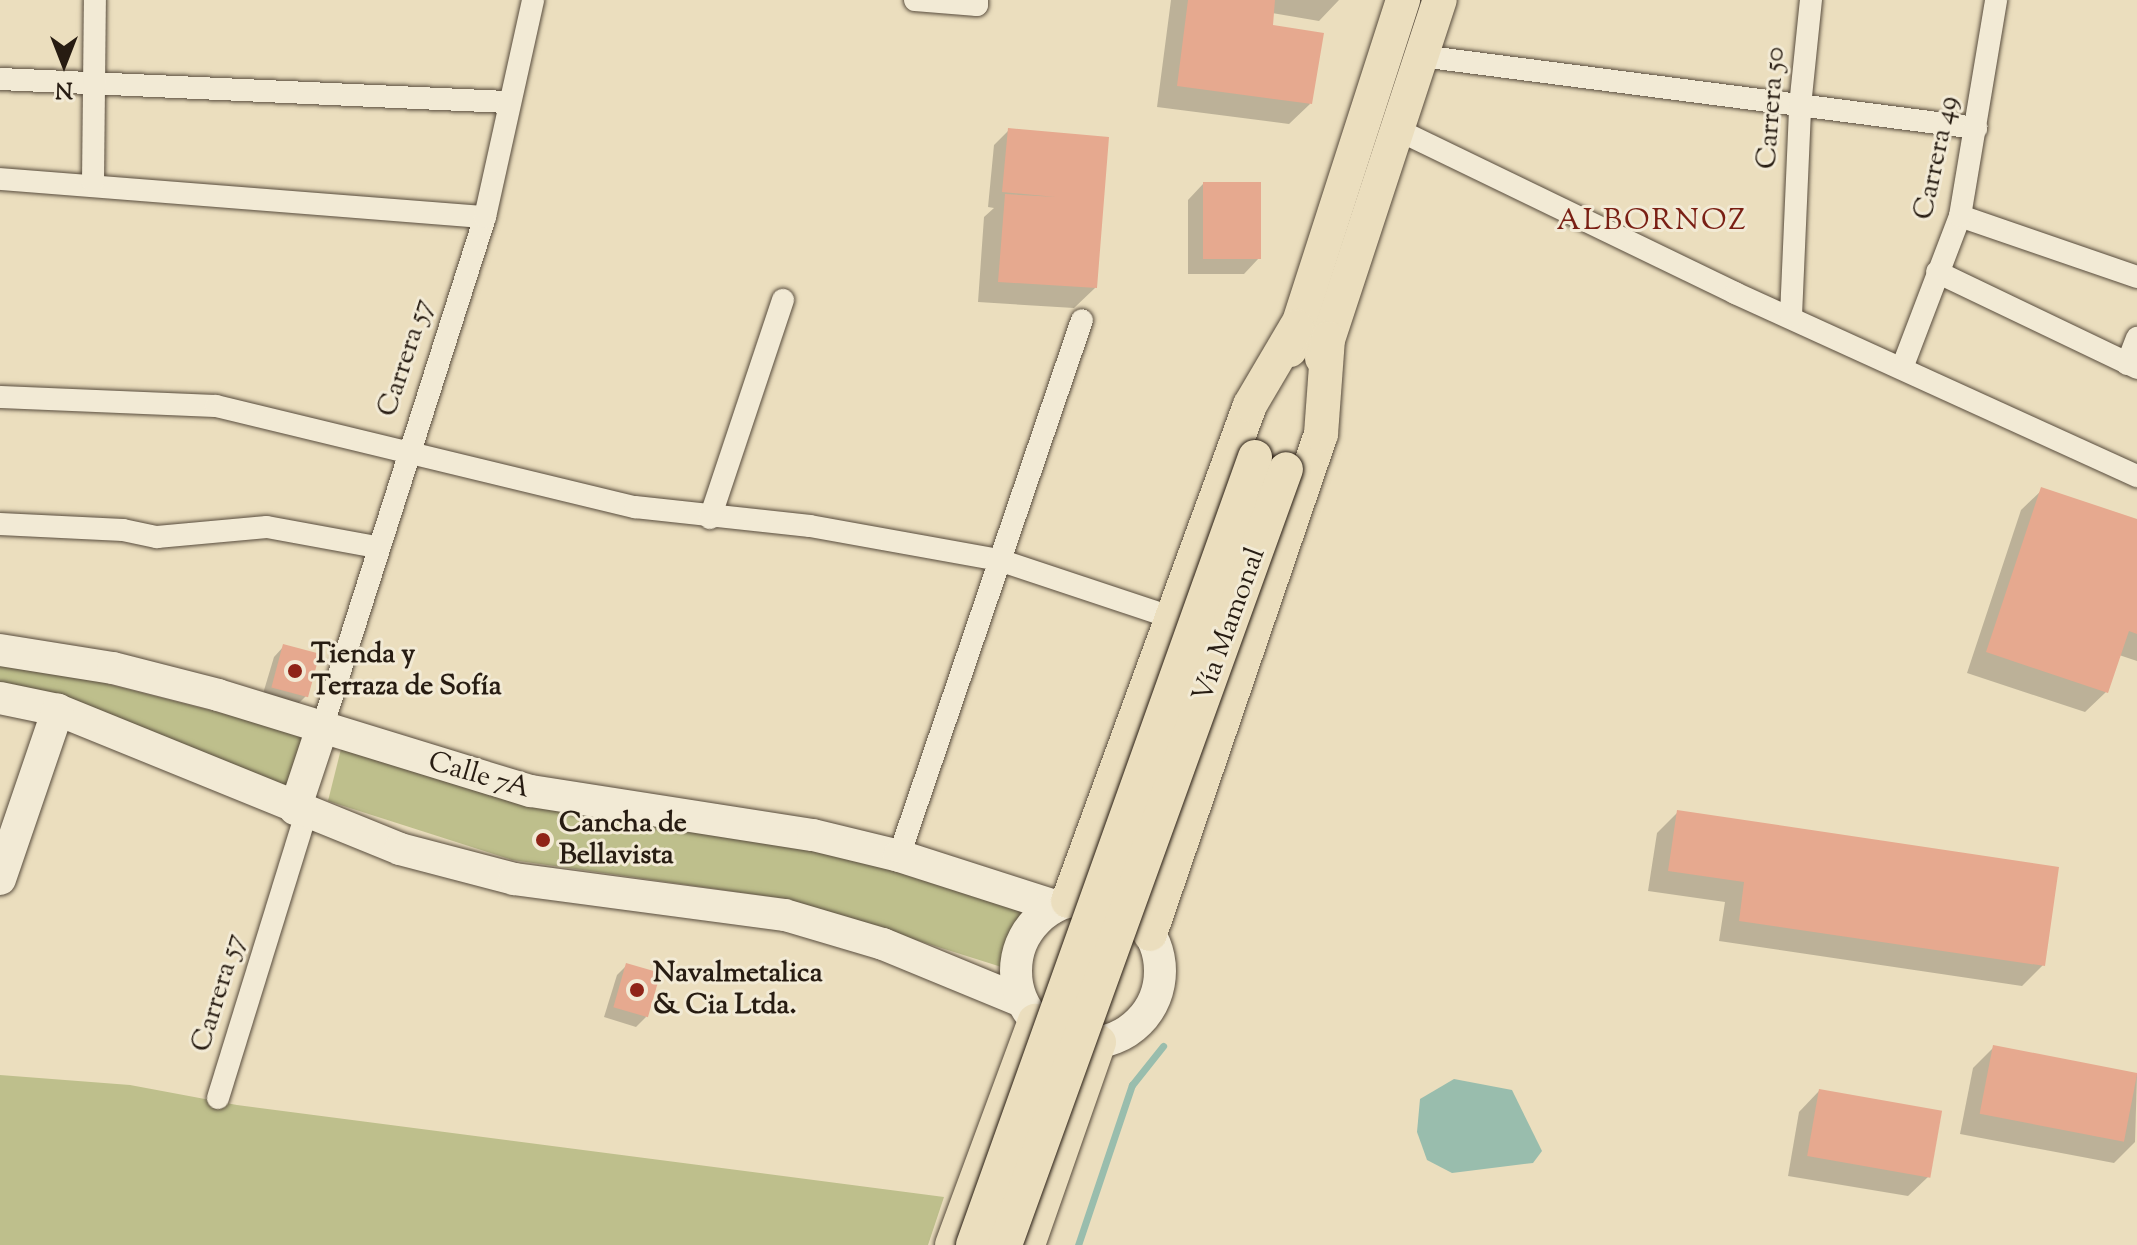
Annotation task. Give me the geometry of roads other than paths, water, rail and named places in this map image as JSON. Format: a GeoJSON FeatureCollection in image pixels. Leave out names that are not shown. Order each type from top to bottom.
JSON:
{"type":"FeatureCollection","features":[{"type":"Feature","properties":{"kind":"main road","name":"Vía Mamonal"},"geometry":{"type":"LineString","coordinates":[[1005,1245],[1271,463],[1312,333],[1403,0]]}},
{"type":"Feature","properties":{"kind":"main road","name":"Vía Mamonal"},"geometry":{"type":"LineString","coordinates":[[1312,333],[1396,129],[1440,0]]}},
{"type":"Feature","properties":{"kind":"main road"},"geometry":{"type":"LineString","coordinates":[[1061,904],[1173,618],[1250,405],[1312,333]]}},
{"type":"Feature","properties":{"kind":"main road"},"geometry":{"type":"LineString","coordinates":[[1150,934],[1321,434],[1312,333]]}},
{"type":"Feature","properties":{"kind":"main road","name":"Vía Mamonal"},"geometry":{"type":"LineString","coordinates":[[973,1245],[1271,463]]}},
{"type":"Feature","properties":{"kind":"main road"},"geometry":{"type":"LineString","coordinates":[[952,1245],[1028,1011]]}},
{"type":"Feature","properties":{"kind":"main road"},"geometry":{"type":"LineString","coordinates":[[1028,1245],[1099,1042]]}},
{"type":"Feature","properties":{"kind":"street"},"geometry":{"type":"LineString","coordinates":[[93,182],[90,80],[95,0]]}},
{"type":"Feature","properties":{"kind":"street","name":"Carrera 57"},"geometry":{"type":"LineString","coordinates":[[321,731],[376,547],[485,217],[507,102],[533,0]]}},
{"type":"Feature","properties":{"kind":"street"},"geometry":{"type":"LineString","coordinates":[[915,0],[977,2]]}},
{"type":"Feature","properties":{"kind":"street","name":"Carrera 50"},"geometry":{"type":"LineString","coordinates":[[1791,316],[1800,106],[1811,0]]}},
{"type":"Feature","properties":{"kind":"street","name":"Carrera 49"},"geometry":{"type":"LineString","coordinates":[[1902,368],[1960,216],[1996,0]]}},
{"type":"Feature","properties":{"kind":"street"},"geometry":{"type":"LineString","coordinates":[[1421,56],[1976,128]]}},
{"type":"Feature","properties":{"kind":"street"},"geometry":{"type":"LineString","coordinates":[[0,79],[90,80],[507,102]]}},
{"type":"Feature","properties":{"kind":"street"},"geometry":{"type":"LineString","coordinates":[[1396,129],[2137,476]]}},
{"type":"Feature","properties":{"kind":"street"},"geometry":{"type":"LineString","coordinates":[[0,179],[93,182],[485,217]]}},
{"type":"Feature","properties":{"kind":"street"},"geometry":{"type":"LineString","coordinates":[[1960,216],[2137,277]]}},
{"type":"Feature","properties":{"kind":"street"},"geometry":{"type":"LineString","coordinates":[[1937,272],[2132,366],[2137,338]]}},
{"type":"Feature","properties":{"kind":"street"},"geometry":{"type":"LineString","coordinates":[[710,518],[783,300]]}},
{"type":"Feature","properties":{"kind":"street"},"geometry":{"type":"LineString","coordinates":[[899,856],[1082,320]]}},
{"type":"Feature","properties":{"kind":"street"},"geometry":{"type":"LineString","coordinates":[[0,397],[216,406],[407,450],[565,493],[710,518],[810,526],[999,560],[1173,618]]}},
{"type":"Feature","properties":{"kind":"street"},"geometry":{"type":"LineString","coordinates":[[0,524],[123,530],[157,537],[267,527],[376,547]]}},
{"type":"Feature","properties":{"kind":"street","name":"Calle 7A"},"geometry":{"type":"LineString","coordinates":[[0,650],[113,668],[218,695],[321,731],[543,794],[732,820],[899,856],[1061,904]]}},
{"type":"Feature","properties":{"kind":"street"},"geometry":{"type":"LineString","coordinates":[[0,698],[58,710],[400,849],[514,879],[785,915],[841,929],[1028,1011],[1065,1039],[1099,1042],[1119,1036],[1149,1010],[1160,972],[1150,934],[1122,907],[1086,899],[1061,904],[1023,937],[1016,958],[1028,1011]]}},
{"type":"Feature","properties":{"kind":"street"},"geometry":{"type":"LineString","coordinates":[[0,879],[58,710]]}},
{"type":"Feature","properties":{"kind":"street"},"geometry":{"type":"LineString","coordinates":[[301,811],[321,731]]}},
{"type":"Feature","properties":{"kind":"street","name":"Carrera 57"},"geometry":{"type":"LineString","coordinates":[[218,1098],[301,811]]}},
{"type":"Feature","properties":{"kind":"waterway"},"geometry":{"type":"LineString","coordinates":[[1078,1245],[1132,1085],[1163,1046]]}},
{"type":"Feature","properties":{"kind":"place","name":"Tienda y Terraza de Sofía"},"geometry":{"type":"Point","coordinates":[295,671]}},
{"type":"Feature","properties":{"kind":"place","name":"Cancha de Bellavista"},"geometry":{"type":"Point","coordinates":[543,840]}},
{"type":"Feature","properties":{"kind":"place","name":"Navalmetalica & Cia Ltda."},"geometry":{"type":"Point","coordinates":[637,990]}},
{"type":"Feature","properties":{"kind":"district","name":"ALBORNOZ"},"geometry":{"type":"Point","coordinates":[1652,222]}}]}
